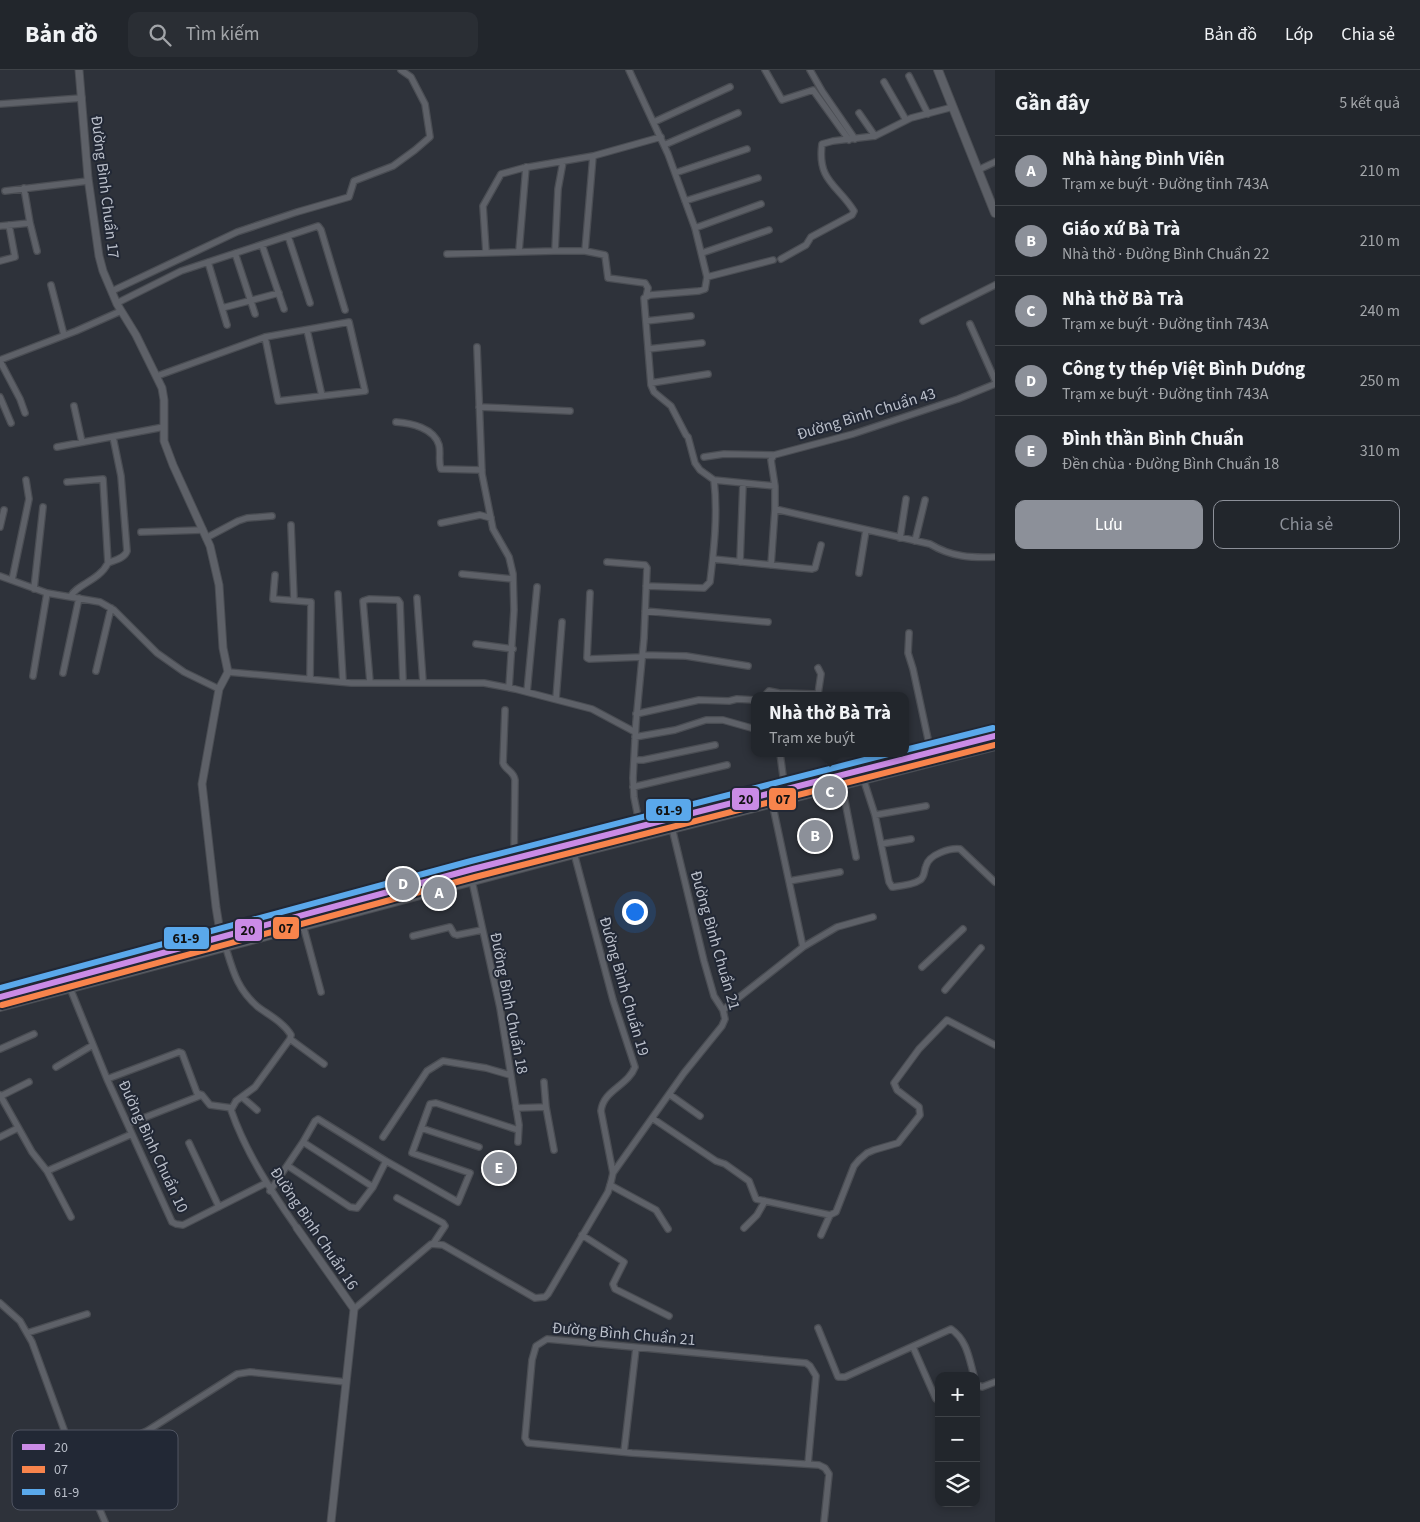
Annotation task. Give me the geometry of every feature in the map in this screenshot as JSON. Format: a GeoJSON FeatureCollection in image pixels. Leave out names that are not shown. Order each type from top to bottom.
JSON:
{"type":"FeatureCollection","features":[{"type":"Feature","properties":{"kind":"main road"},"geometry":{"type":"LineString","coordinates":[[938,70],[995,212]]}},
{"type":"Feature","properties":{"kind":"main road"},"geometry":{"type":"LineString","coordinates":[[0,997],[473,869],[833,779],[995,736]]}},
{"type":"Feature","properties":{"kind":"main road"},"geometry":{"type":"LineString","coordinates":[[0,1007],[672,828],[864,781],[995,746]]}},
{"type":"Feature","properties":{"kind":"main road"},"geometry":{"type":"LineString","coordinates":[[819,782],[822,791]]}},
{"type":"Feature","properties":{"kind":"main road"},"geometry":{"type":"LineString","coordinates":[[221,938],[225,946]]}},
{"type":"Feature","properties":{"kind":"main road"},"geometry":{"type":"LineString","coordinates":[[85,974],[87,984]]}},
{"type":"Feature","properties":{"kind":"street","name":"Đường Bình Chuẩn 17"},"geometry":{"type":"LineString","coordinates":[[80,70],[88,181],[99,256],[117,303],[136,335],[162,388],[164,400],[164,441],[203,530],[219,585],[223,648],[228,672]]}},
{"type":"Feature","properties":{"kind":"street"},"geometry":{"type":"LineString","coordinates":[[112,291],[237,232],[349,197],[354,180],[393,166],[416,150],[430,137],[426,104],[411,77],[401,70]]}},
{"type":"Feature","properties":{"kind":"street"},"geometry":{"type":"LineString","coordinates":[[630,70],[675,173],[695,228],[707,277],[705,289],[699,291],[646,297]]}},
{"type":"Feature","properties":{"kind":"street"},"geometry":{"type":"LineString","coordinates":[[765,70],[782,100],[813,90],[852,140]]}},
{"type":"Feature","properties":{"kind":"street"},"geometry":{"type":"LineString","coordinates":[[810,70],[852,140]]}},
{"type":"Feature","properties":{"kind":"street"},"geometry":{"type":"LineString","coordinates":[[909,76],[928,114]]}},
{"type":"Feature","properties":{"kind":"street"},"geometry":{"type":"LineString","coordinates":[[884,82],[906,120]]}},
{"type":"Feature","properties":{"kind":"street"},"geometry":{"type":"LineString","coordinates":[[654,122],[730,87]]}},
{"type":"Feature","properties":{"kind":"street"},"geometry":{"type":"LineString","coordinates":[[0,104],[82,98]]}},
{"type":"Feature","properties":{"kind":"street"},"geometry":{"type":"LineString","coordinates":[[782,259],[806,245],[810,237],[852,215],[854,211],[825,176],[822,144],[875,136],[906,120],[953,107]]}},
{"type":"Feature","properties":{"kind":"street"},"geometry":{"type":"LineString","coordinates":[[664,145],[738,113]]}},
{"type":"Feature","properties":{"kind":"street"},"geometry":{"type":"LineString","coordinates":[[859,113],[875,136]]}},
{"type":"Feature","properties":{"kind":"street"},"geometry":{"type":"LineString","coordinates":[[486,252],[483,206],[501,174],[526,167],[594,156],[660,138]]}},
{"type":"Feature","properties":{"kind":"street"},"geometry":{"type":"LineString","coordinates":[[675,173],[747,149]]}},
{"type":"Feature","properties":{"kind":"street"},"geometry":{"type":"LineString","coordinates":[[585,251],[594,156]]}},
{"type":"Feature","properties":{"kind":"street"},"geometry":{"type":"LineString","coordinates":[[554,251],[558,189],[563,162]]}},
{"type":"Feature","properties":{"kind":"street"},"geometry":{"type":"LineString","coordinates":[[978,170],[995,162]]}},
{"type":"Feature","properties":{"kind":"street"},"geometry":{"type":"LineString","coordinates":[[519,251],[526,167]]}},
{"type":"Feature","properties":{"kind":"street"},"geometry":{"type":"LineString","coordinates":[[685,201],[758,178]]}},
{"type":"Feature","properties":{"kind":"street"},"geometry":{"type":"LineString","coordinates":[[5,191],[88,181]]}},
{"type":"Feature","properties":{"kind":"street"},"geometry":{"type":"LineString","coordinates":[[24,188],[37,251]]}},
{"type":"Feature","properties":{"kind":"street"},"geometry":{"type":"LineString","coordinates":[[695,228],[761,204]]}},
{"type":"Feature","properties":{"kind":"street"},"geometry":{"type":"LineString","coordinates":[[0,226],[30,223]]}},
{"type":"Feature","properties":{"kind":"street"},"geometry":{"type":"LineString","coordinates":[[0,261],[15,257],[9,225]]}},
{"type":"Feature","properties":{"kind":"street"},"geometry":{"type":"LineString","coordinates":[[117,303],[181,271],[318,226],[321,230],[345,310]]}},
{"type":"Feature","properties":{"kind":"street"},"geometry":{"type":"LineString","coordinates":[[702,253],[769,230]]}},
{"type":"Feature","properties":{"kind":"street"},"geometry":{"type":"LineString","coordinates":[[288,236],[310,303]]}},
{"type":"Feature","properties":{"kind":"street"},"geometry":{"type":"LineString","coordinates":[[262,244],[284,309]]}},
{"type":"Feature","properties":{"kind":"street"},"geometry":{"type":"LineString","coordinates":[[447,254],[585,251],[605,255],[608,278],[645,283],[648,288],[644,301],[651,383],[654,392],[671,406],[688,437],[700,470],[714,480],[775,486]]}},
{"type":"Feature","properties":{"kind":"street"},"geometry":{"type":"LineString","coordinates":[[235,253],[255,314]]}},
{"type":"Feature","properties":{"kind":"street"},"geometry":{"type":"LineString","coordinates":[[707,277],[772,260]]}},
{"type":"Feature","properties":{"kind":"street"},"geometry":{"type":"LineString","coordinates":[[208,262],[227,325]]}},
{"type":"Feature","properties":{"kind":"street"},"geometry":{"type":"LineString","coordinates":[[923,321],[995,285]]}},
{"type":"Feature","properties":{"kind":"street"},"geometry":{"type":"LineString","coordinates":[[51,286],[64,335]]}},
{"type":"Feature","properties":{"kind":"street"},"geometry":{"type":"LineString","coordinates":[[222,308],[279,293]]}},
{"type":"Feature","properties":{"kind":"street"},"geometry":{"type":"LineString","coordinates":[[25,413],[0,360],[121,311]]}},
{"type":"Feature","properties":{"kind":"street"},"geometry":{"type":"LineString","coordinates":[[646,321],[691,316]]}},
{"type":"Feature","properties":{"kind":"street"},"geometry":{"type":"LineString","coordinates":[[156,376],[265,337],[349,322],[365,391],[278,401],[265,337]]}},
{"type":"Feature","properties":{"kind":"street"},"geometry":{"type":"LineString","coordinates":[[970,324],[995,382]]}},
{"type":"Feature","properties":{"kind":"street"},"geometry":{"type":"LineString","coordinates":[[308,330],[322,396]]}},
{"type":"Feature","properties":{"kind":"street"},"geometry":{"type":"LineString","coordinates":[[648,350],[702,343]]}},
{"type":"Feature","properties":{"kind":"street"},"geometry":{"type":"LineString","coordinates":[[477,347],[482,470],[493,529],[509,556],[513,579],[513,649],[509,688]]}},
{"type":"Feature","properties":{"kind":"street"},"geometry":{"type":"LineString","coordinates":[[651,383],[708,374]]}},
{"type":"Feature","properties":{"kind":"street","name":"Đường Bình Chuẩn 43"},"geometry":{"type":"LineString","coordinates":[[704,457],[724,454],[774,455],[853,434],[958,399],[995,382]]}},
{"type":"Feature","properties":{"kind":"street"},"geometry":{"type":"LineString","coordinates":[[0,397],[11,423]]}},
{"type":"Feature","properties":{"kind":"street"},"geometry":{"type":"LineString","coordinates":[[74,406],[82,442]]}},
{"type":"Feature","properties":{"kind":"street"},"geometry":{"type":"LineString","coordinates":[[479,407],[570,411]]}},
{"type":"Feature","properties":{"kind":"street"},"geometry":{"type":"LineString","coordinates":[[396,422],[409,423],[433,435],[439,445],[441,469],[482,470]]}},
{"type":"Feature","properties":{"kind":"street"},"geometry":{"type":"LineString","coordinates":[[57,447],[164,427]]}},
{"type":"Feature","properties":{"kind":"street"},"geometry":{"type":"LineString","coordinates":[[108,563],[122,557],[128,551],[121,476],[113,437]]}},
{"type":"Feature","properties":{"kind":"street"},"geometry":{"type":"LineString","coordinates":[[771,565],[775,508],[772,460],[774,455]]}},
{"type":"Feature","properties":{"kind":"street"},"geometry":{"type":"LineString","coordinates":[[67,482],[104,479],[108,563],[104,572],[74,591],[72,596]]}},
{"type":"Feature","properties":{"kind":"street"},"geometry":{"type":"LineString","coordinates":[[12,580],[29,499],[26,480]]}},
{"type":"Feature","properties":{"kind":"street"},"geometry":{"type":"LineString","coordinates":[[646,586],[704,588],[710,582],[715,511],[714,480]]}},
{"type":"Feature","properties":{"kind":"street"},"geometry":{"type":"LineString","coordinates":[[740,562],[743,483]]}},
{"type":"Feature","properties":{"kind":"street"},"geometry":{"type":"LineString","coordinates":[[900,538],[906,500]]}},
{"type":"Feature","properties":{"kind":"street"},"geometry":{"type":"LineString","coordinates":[[915,541],[925,500]]}},
{"type":"Feature","properties":{"kind":"street"},"geometry":{"type":"LineString","coordinates":[[34,589],[43,507]]}},
{"type":"Feature","properties":{"kind":"street"},"geometry":{"type":"LineString","coordinates":[[775,508],[930,544],[941,551],[969,558],[995,557]]}},
{"type":"Feature","properties":{"kind":"street"},"geometry":{"type":"LineString","coordinates":[[0,526],[4,510]]}},
{"type":"Feature","properties":{"kind":"street"},"geometry":{"type":"LineString","coordinates":[[440,523],[480,515],[491,518]]}},
{"type":"Feature","properties":{"kind":"street"},"geometry":{"type":"LineString","coordinates":[[206,538],[238,521],[247,518],[272,516]]}},
{"type":"Feature","properties":{"kind":"street"},"geometry":{"type":"LineString","coordinates":[[291,526],[294,600]]}},
{"type":"Feature","properties":{"kind":"street"},"geometry":{"type":"LineString","coordinates":[[141,532],[203,530]]}},
{"type":"Feature","properties":{"kind":"street"},"geometry":{"type":"LineString","coordinates":[[859,573],[866,530]]}},
{"type":"Feature","properties":{"kind":"street"},"geometry":{"type":"LineString","coordinates":[[713,559],[815,568],[821,546]]}},
{"type":"Feature","properties":{"kind":"street"},"geometry":{"type":"LineString","coordinates":[[607,562],[646,565],[647,568],[642,656],[636,714],[633,787],[640,827]]}},
{"type":"Feature","properties":{"kind":"street"},"geometry":{"type":"LineString","coordinates":[[462,574],[513,579]]}},
{"type":"Feature","properties":{"kind":"street"},"geometry":{"type":"LineString","coordinates":[[275,575],[273,599],[311,602],[310,679]]}},
{"type":"Feature","properties":{"kind":"street"},"geometry":{"type":"LineString","coordinates":[[0,576],[47,593],[100,602],[111,608],[157,653],[184,672],[219,690]]}},
{"type":"Feature","properties":{"kind":"street"},"geometry":{"type":"LineString","coordinates":[[527,692],[537,588]]}},
{"type":"Feature","properties":{"kind":"street"},"geometry":{"type":"LineString","coordinates":[[590,592],[589,659],[686,656],[748,666]]}},
{"type":"Feature","properties":{"kind":"street"},"geometry":{"type":"LineString","coordinates":[[33,676],[47,593]]}},
{"type":"Feature","properties":{"kind":"street"},"geometry":{"type":"LineString","coordinates":[[338,594],[343,682]]}},
{"type":"Feature","properties":{"kind":"street"},"geometry":{"type":"LineString","coordinates":[[64,673],[80,598]]}},
{"type":"Feature","properties":{"kind":"street"},"geometry":{"type":"LineString","coordinates":[[417,598],[424,682]]}},
{"type":"Feature","properties":{"kind":"street"},"geometry":{"type":"LineString","coordinates":[[370,682],[363,601],[369,599],[398,600],[400,603],[403,682]]}},
{"type":"Feature","properties":{"kind":"street"},"geometry":{"type":"LineString","coordinates":[[96,671],[111,608]]}},
{"type":"Feature","properties":{"kind":"street"},"geometry":{"type":"LineString","coordinates":[[645,611],[768,622]]}},
{"type":"Feature","properties":{"kind":"street"},"geometry":{"type":"LineString","coordinates":[[556,699],[562,622]]}},
{"type":"Feature","properties":{"kind":"street"},"geometry":{"type":"LineString","coordinates":[[909,633],[908,653],[931,753]]}},
{"type":"Feature","properties":{"kind":"street"},"geometry":{"type":"LineString","coordinates":[[476,644],[513,649]]}},
{"type":"Feature","properties":{"kind":"street"},"geometry":{"type":"LineString","coordinates":[[818,668],[822,674],[819,692]]}},
{"type":"Feature","properties":{"kind":"street"},"geometry":{"type":"LineString","coordinates":[[221,938],[202,784],[219,690],[228,672],[343,682],[484,683],[592,709],[635,735],[675,730],[706,720],[723,720],[751,728]]}},
{"type":"Feature","properties":{"kind":"street"},"geometry":{"type":"LineString","coordinates":[[636,714],[699,700],[751,700]]}},
{"type":"Feature","properties":{"kind":"street"},"geometry":{"type":"LineString","coordinates":[[504,710],[503,763],[512,772],[515,780],[514,859]]}},
{"type":"Feature","properties":{"kind":"street"},"geometry":{"type":"LineString","coordinates":[[634,760],[643,760],[715,745]]}},
{"type":"Feature","properties":{"kind":"street"},"geometry":{"type":"LineString","coordinates":[[781,757],[785,791]]}},
{"type":"Feature","properties":{"kind":"street"},"geometry":{"type":"LineString","coordinates":[[829,757],[833,779]]}},
{"type":"Feature","properties":{"kind":"street"},"geometry":{"type":"LineString","coordinates":[[633,787],[727,765]]}},
{"type":"Feature","properties":{"kind":"street"},"geometry":{"type":"LineString","coordinates":[[864,781],[875,816],[889,882],[892,887],[920,880],[923,877],[927,862],[953,848],[960,848],[995,882]]}},
{"type":"Feature","properties":{"kind":"street"},"geometry":{"type":"LineString","coordinates":[[842,786],[856,856]]}},
{"type":"Feature","properties":{"kind":"street"},"geometry":{"type":"LineString","coordinates":[[772,802],[803,947]]}},
{"type":"Feature","properties":{"kind":"street"},"geometry":{"type":"LineString","coordinates":[[875,816],[926,806]]}},
{"type":"Feature","properties":{"kind":"street","name":"Đường Bình Chuẩn 21"},"geometry":{"type":"LineString","coordinates":[[613,1173],[669,1094],[722,1026],[725,1019],[723,1010],[714,996],[703,957],[672,828]]}},
{"type":"Feature","properties":{"kind":"street"},"geometry":{"type":"LineString","coordinates":[[882,844],[911,839]]}},
{"type":"Feature","properties":{"kind":"street","name":"Đường Bình Chuẩn 19"},"geometry":{"type":"LineString","coordinates":[[574,854],[613,1000],[635,1067],[630,1077],[609,1094],[602,1104],[601,1111],[613,1173]]}},
{"type":"Feature","properties":{"kind":"street","name":"Đường Bình Chuẩn 18"},"geometry":{"type":"LineString","coordinates":[[473,869],[472,881],[500,1008],[516,1108],[518,1142]]}},
{"type":"Feature","properties":{"kind":"street"},"geometry":{"type":"LineString","coordinates":[[789,881],[840,872]]}},
{"type":"Feature","properties":{"kind":"street"},"geometry":{"type":"LineString","coordinates":[[723,1010],[803,947],[837,927],[873,916]]}},
{"type":"Feature","properties":{"kind":"street"},"geometry":{"type":"LineString","coordinates":[[303,925],[321,992]]}},
{"type":"Feature","properties":{"kind":"street"},"geometry":{"type":"LineString","coordinates":[[413,936],[450,927],[454,934],[457,935],[482,930]]}},
{"type":"Feature","properties":{"kind":"street"},"geometry":{"type":"LineString","coordinates":[[922,967],[962,929]]}},
{"type":"Feature","properties":{"kind":"street"},"geometry":{"type":"LineString","coordinates":[[108,1079],[179,1052],[182,1053],[197,1093],[202,1095],[210,1104],[232,1108],[236,1101],[255,1087],[291,1035],[256,1005],[240,988],[225,946]]}},
{"type":"Feature","properties":{"kind":"street"},"geometry":{"type":"LineString","coordinates":[[945,990],[980,948]]}},
{"type":"Feature","properties":{"kind":"street","name":"Đường Bình Chuẩn 10"},"geometry":{"type":"LineString","coordinates":[[70,988],[93,1046],[172,1222],[183,1224],[266,1183]]}},
{"type":"Feature","properties":{"kind":"street"},"geometry":{"type":"LineString","coordinates":[[652,1118],[749,1181],[756,1199],[830,1215],[836,1212],[854,1166],[859,1160],[874,1150],[898,1143],[920,1115],[919,1107],[897,1090],[894,1083],[919,1049],[947,1020],[995,1045]]}},
{"type":"Feature","properties":{"kind":"street"},"geometry":{"type":"LineString","coordinates":[[0,1049],[34,1034]]}},
{"type":"Feature","properties":{"kind":"street"},"geometry":{"type":"LineString","coordinates":[[290,1039],[324,1064]]}},
{"type":"Feature","properties":{"kind":"street"},"geometry":{"type":"LineString","coordinates":[[56,1067],[93,1046]]}},
{"type":"Feature","properties":{"kind":"street"},"geometry":{"type":"LineString","coordinates":[[382,1137],[427,1071],[443,1061],[486,1068],[510,1076]]}},
{"type":"Feature","properties":{"kind":"street"},"geometry":{"type":"LineString","coordinates":[[29,1082],[0,1096],[32,1152],[47,1171],[71,1217]]}},
{"type":"Feature","properties":{"kind":"street"},"geometry":{"type":"LineString","coordinates":[[544,1082],[546,1107],[554,1150]]}},
{"type":"Feature","properties":{"kind":"street"},"geometry":{"type":"LineString","coordinates":[[669,1094],[700,1116]]}},
{"type":"Feature","properties":{"kind":"street"},"geometry":{"type":"LineString","coordinates":[[128,1124],[202,1095]]}},
{"type":"Feature","properties":{"kind":"street"},"geometry":{"type":"LineString","coordinates":[[242,1097],[257,1110]]}},
{"type":"Feature","properties":{"kind":"street"},"geometry":{"type":"LineString","coordinates":[[270,1191],[318,1119],[458,1202],[470,1173],[412,1153],[430,1104],[436,1103],[518,1130]]}},
{"type":"Feature","properties":{"kind":"street"},"geometry":{"type":"LineString","coordinates":[[516,1108],[546,1107]]}},
{"type":"Feature","properties":{"kind":"street","name":"Đường Bình Chuẩn 16"},"geometry":{"type":"LineString","coordinates":[[232,1108],[238,1129],[270,1191],[354,1309]]}},
{"type":"Feature","properties":{"kind":"street"},"geometry":{"type":"LineString","coordinates":[[0,1137],[18,1128]]}},
{"type":"Feature","properties":{"kind":"street"},"geometry":{"type":"LineString","coordinates":[[421,1128],[479,1147]]}},
{"type":"Feature","properties":{"kind":"street"},"geometry":{"type":"LineString","coordinates":[[47,1171],[132,1134]]}},
{"type":"Feature","properties":{"kind":"street"},"geometry":{"type":"LineString","coordinates":[[304,1142],[373,1187]]}},
{"type":"Feature","properties":{"kind":"street"},"geometry":{"type":"LineString","coordinates":[[188,1143],[219,1207]]}},
{"type":"Feature","properties":{"kind":"street"},"geometry":{"type":"LineString","coordinates":[[288,1166],[350,1207],[357,1208],[373,1187],[386,1161]]}},
{"type":"Feature","properties":{"kind":"street"},"geometry":{"type":"LineString","coordinates":[[433,1244],[443,1245],[528,1295],[541,1298],[548,1294],[608,1192],[613,1173]]}},
{"type":"Feature","properties":{"kind":"street"},"geometry":{"type":"LineString","coordinates":[[610,1185],[656,1210],[668,1229]]}},
{"type":"Feature","properties":{"kind":"street"},"geometry":{"type":"LineString","coordinates":[[331,1522],[354,1309],[433,1244],[445,1226],[443,1223],[398,1198]]}},
{"type":"Feature","properties":{"kind":"street"},"geometry":{"type":"LineString","coordinates":[[744,1228],[757,1215],[765,1202]]}},
{"type":"Feature","properties":{"kind":"street"},"geometry":{"type":"LineString","coordinates":[[821,1235],[830,1215]]}},
{"type":"Feature","properties":{"kind":"street"},"geometry":{"type":"LineString","coordinates":[[582,1235],[624,1262],[613,1285],[614,1289],[669,1316]]}},
{"type":"Feature","properties":{"kind":"street"},"geometry":{"type":"LineString","coordinates":[[0,1303],[20,1321],[32,1342],[64,1430]]}},
{"type":"Feature","properties":{"kind":"street"},"geometry":{"type":"LineString","coordinates":[[27,1333],[87,1314]]}},
{"type":"Feature","properties":{"kind":"street"},"geometry":{"type":"LineString","coordinates":[[818,1328],[838,1377],[845,1377],[950,1329],[958,1334],[966,1346],[973,1372]]}},
{"type":"Feature","properties":{"kind":"street","name":"Đường Bình Chuẩn 21"},"geometry":{"type":"LineString","coordinates":[[808,1464],[816,1376],[806,1363],[547,1339],[536,1346],[532,1360],[526,1441],[624,1452],[808,1464],[825,1468],[829,1474],[824,1522]]}},
{"type":"Feature","properties":{"kind":"street"},"geometry":{"type":"LineString","coordinates":[[913,1347],[935,1397]]}},
{"type":"Feature","properties":{"kind":"street"},"geometry":{"type":"LineString","coordinates":[[624,1452],[636,1348]]}},
{"type":"Feature","properties":{"kind":"street"},"geometry":{"type":"LineString","coordinates":[[149,1430],[237,1374],[250,1372],[346,1382]]}},
{"type":"Feature","properties":{"kind":"street"},"geometry":{"type":"LineString","coordinates":[[980,1386],[995,1382]]}},
{"type":"Feature","properties":{"kind":"street"},"geometry":{"type":"LineString","coordinates":[[100,1510],[105,1522]]}},
{"type":"Feature","properties":{"kind":"transit line","name":"61-9"},"geometry":{"type":"LineString","coordinates":[[909,749],[993,728]]}},
{"type":"Feature","properties":{"kind":"transit line","name":"20"},"geometry":{"type":"LineString","coordinates":[[0,997],[473,869],[995,736]]}},
{"type":"Feature","properties":{"kind":"transit line","name":"07"},"geometry":{"type":"LineString","coordinates":[[2,1005],[475,877],[995,745]]}},
{"type":"Feature","properties":{"kind":"transit line","name":"61-9"},"geometry":{"type":"LineString","coordinates":[[0,988],[471,861],[876,757]]}},
{"type":"Feature","properties":{"kind":"place","name":"Nhà thờ Bà Trà"},"geometry":{"type":"Point","coordinates":[830,792]}},
{"type":"Feature","properties":{"kind":"place","name":"Giáo xứ Bà Trà"},"geometry":{"type":"Point","coordinates":[815,836]}},
{"type":"Feature","properties":{"kind":"place","name":"Công ty thép Việt Bình Dương"},"geometry":{"type":"Point","coordinates":[403,884]}},
{"type":"Feature","properties":{"kind":"place","name":"Nhà hàng Đình Viên"},"geometry":{"type":"Point","coordinates":[439,893]}},
{"type":"Feature","properties":{"kind":"place","name":"Đình thần Bình Chuẩn"},"geometry":{"type":"Point","coordinates":[499,1168]}}]}
